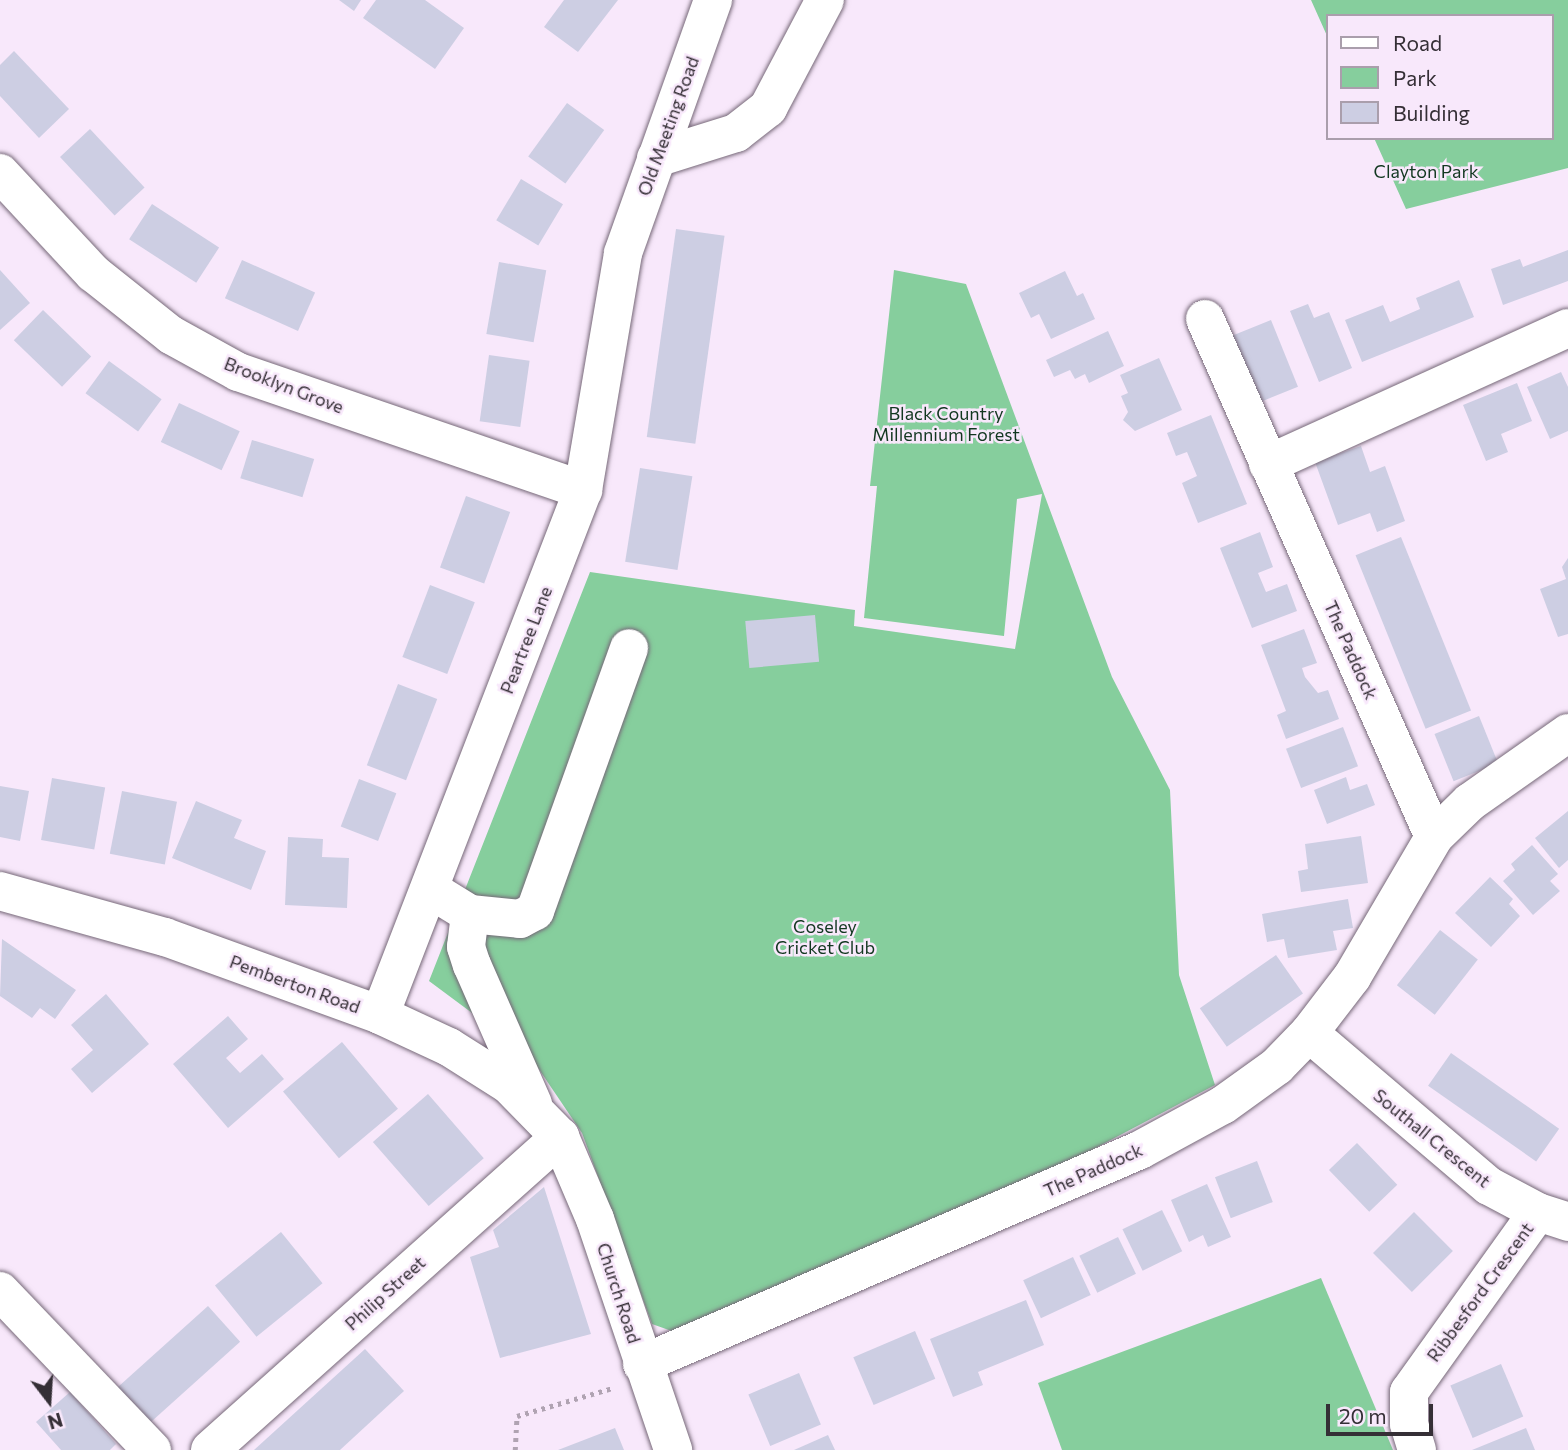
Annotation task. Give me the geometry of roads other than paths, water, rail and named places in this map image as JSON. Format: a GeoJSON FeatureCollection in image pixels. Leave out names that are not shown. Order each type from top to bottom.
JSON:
{"type":"FeatureCollection","features":[{"type":"Feature","properties":{"kind":"street","name":"Old Meeting Road"},"geometry":{"type":"LineString","coordinates":[[622,253],[713,0]]}},
{"type":"Feature","properties":{"kind":"street"},"geometry":{"type":"LineString","coordinates":[[656,158],[736,133],[768,108],[825,0]]}},
{"type":"Feature","properties":{"kind":"street","name":"Brooklyn Grove"},"geometry":{"type":"LineString","coordinates":[[0,173],[93,273],[171,335],[238,372],[583,490]]}},
{"type":"Feature","properties":{"kind":"street","name":"Peartree Lane"},"geometry":{"type":"LineString","coordinates":[[380,1015],[431,890],[583,490],[622,253]]}},
{"type":"Feature","properties":{"kind":"street","name":"The Paddock"},"geometry":{"type":"LineString","coordinates":[[1205,319],[1434,837]]}},
{"type":"Feature","properties":{"kind":"street"},"geometry":{"type":"LineString","coordinates":[[1268,464],[1568,328]]}},
{"type":"Feature","properties":{"kind":"street"},"geometry":{"type":"LineString","coordinates":[[431,890],[470,914],[520,919],[536,911],[629,648]]}},
{"type":"Feature","properties":{"kind":"street","name":"The Paddock"},"geometry":{"type":"LineString","coordinates":[[642,1364],[1140,1150],[1223,1105],[1277,1066],[1309,1033],[1352,976],[1434,837],[1470,802],[1568,733]]}},
{"type":"Feature","properties":{"kind":"street","name":"Pemberton Road"},"geometry":{"type":"LineString","coordinates":[[0,891],[165,937],[380,1015],[449,1047],[509,1085],[548,1125]]}},
{"type":"Feature","properties":{"kind":"street","name":"Church Road"},"geometry":{"type":"LineString","coordinates":[[470,914],[466,947],[472,965],[595,1219],[673,1450]]}},
{"type":"Feature","properties":{"kind":"street","name":"Southall Crescent"},"geometry":{"type":"LineString","coordinates":[[1309,1033],[1451,1158],[1489,1186],[1553,1217]]}},
{"type":"Feature","properties":{"kind":"street","name":"Philip Street"},"geometry":{"type":"LineString","coordinates":[[210,1450],[548,1125]]}},
{"type":"Feature","properties":{"kind":"street","name":"Ribbesford Crescent"},"geometry":{"type":"LineString","coordinates":[[1417,1450],[1409,1424],[1409,1392],[1553,1217]]}},
{"type":"Feature","properties":{"kind":"street"},"geometry":{"type":"LineString","coordinates":[[0,1291],[152,1450]]}},
{"type":"Feature","properties":{"kind":"park label","name":"Clayton Park"},"geometry":{"type":"Point","coordinates":[1426,171]}},
{"type":"Feature","properties":{"kind":"park label","name":"Black Country Millennium Forest"},"geometry":{"type":"Point","coordinates":[946,424]}},
{"type":"Feature","properties":{"kind":"park label","name":"Coseley Cricket Club"},"geometry":{"type":"Point","coordinates":[825,937]}}]}
